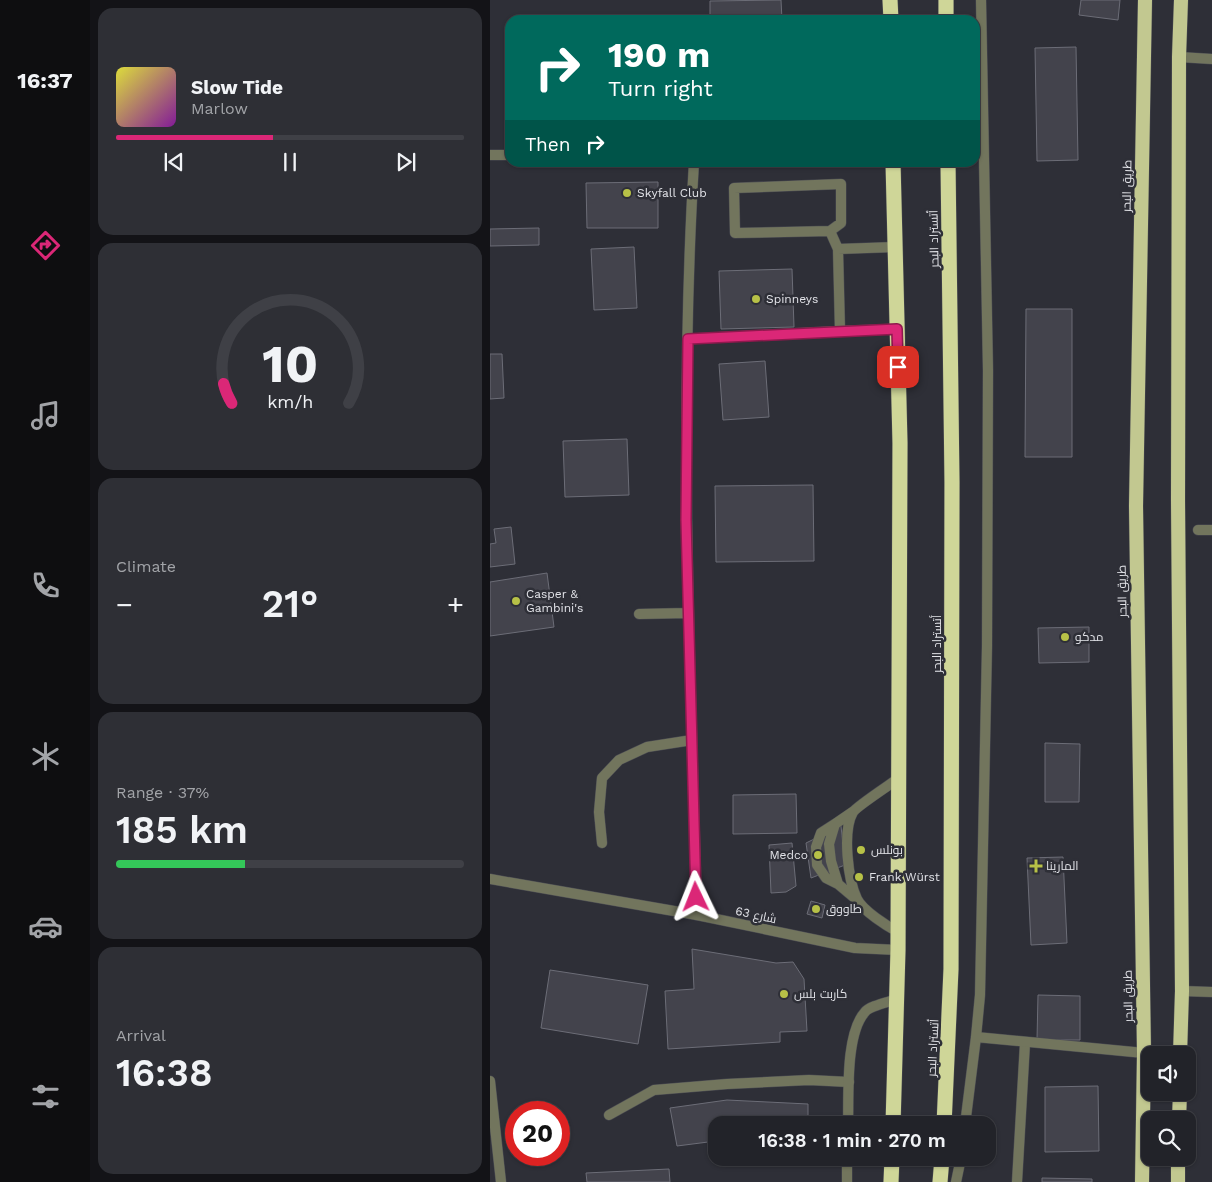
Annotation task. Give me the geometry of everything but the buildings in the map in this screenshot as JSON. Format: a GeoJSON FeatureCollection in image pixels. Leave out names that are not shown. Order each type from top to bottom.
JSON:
{"type":"FeatureCollection","features":[{"type":"Feature","properties":{"kind":"highway"},"geometry":{"type":"LineString","coordinates":[[890,0],[891,15]]}},
{"type":"Feature","properties":{"kind":"highway"},"geometry":{"type":"LineString","coordinates":[[946,0],[946,15]]}},
{"type":"Feature","properties":{"kind":"highway","name":"طريق البحر"},"geometry":{"type":"LineString","coordinates":[[1144,1046],[1136,506],[1145,0]]}},
{"type":"Feature","properties":{"kind":"highway"},"geometry":{"type":"LineString","coordinates":[[1180,1046],[1182,991],[1178,500],[1179,57],[1181,0]]}},
{"type":"Feature","properties":{"kind":"highway"},"geometry":{"type":"LineString","coordinates":[[893,167],[900,443],[898,950],[893,1116]]}},
{"type":"Feature","properties":{"kind":"highway","name":"أتستراد البحر"},"geometry":{"type":"LineString","coordinates":[[944,1116],[951,969],[952,482],[948,167]]}},
{"type":"Feature","properties":{"kind":"highway","name":"طريق البحر"},"geometry":{"type":"LineString","coordinates":[[1142,1182],[1143,1101]]}},
{"type":"Feature","properties":{"kind":"highway"},"geometry":{"type":"LineString","coordinates":[[891,1182],[892,1166]]}},
{"type":"Feature","properties":{"kind":"highway"},"geometry":{"type":"LineString","coordinates":[[940,1182],[941,1166]]}},
{"type":"Feature","properties":{"kind":"highway"},"geometry":{"type":"LineString","coordinates":[[1178,1166],[1178,1182]]}},
{"type":"Feature","properties":{"kind":"street"},"geometry":{"type":"LineString","coordinates":[[966,1116],[980,995],[987,646],[988,370],[981,0]]}},
{"type":"Feature","properties":{"kind":"street"},"geometry":{"type":"LineString","coordinates":[[1179,57],[1212,59]]}},
{"type":"Feature","properties":{"kind":"street"},"geometry":{"type":"LineString","coordinates":[[490,155],[505,155]]}},
{"type":"Feature","properties":{"kind":"street"},"geometry":{"type":"LineString","coordinates":[[694,167],[690,228],[686,520],[697,915]]}},
{"type":"Feature","properties":{"kind":"street"},"geometry":{"type":"LineString","coordinates":[[841,184],[841,223],[830,231],[735,233],[734,188],[841,184]]}},
{"type":"Feature","properties":{"kind":"street"},"geometry":{"type":"LineString","coordinates":[[830,231],[838,248],[840,331]]}},
{"type":"Feature","properties":{"kind":"street"},"geometry":{"type":"LineString","coordinates":[[838,248],[896,247]]}},
{"type":"Feature","properties":{"kind":"street"},"geometry":{"type":"LineString","coordinates":[[688,339],[897,329]]}},
{"type":"Feature","properties":{"kind":"street"},"geometry":{"type":"LineString","coordinates":[[1198,530],[1212,530]]}},
{"type":"Feature","properties":{"kind":"street"},"geometry":{"type":"LineString","coordinates":[[639,614],[688,612]]}},
{"type":"Feature","properties":{"kind":"street"},"geometry":{"type":"LineString","coordinates":[[602,842],[599,812],[602,778],[619,760],[647,747],[692,740]]}},
{"type":"Feature","properties":{"kind":"street"},"geometry":{"type":"LineString","coordinates":[[898,932],[880,922],[858,900],[838,884],[831,861],[829,844],[834,824],[899,778]]}},
{"type":"Feature","properties":{"kind":"street"},"geometry":{"type":"LineString","coordinates":[[854,811],[847,828],[850,872],[858,900]]}},
{"type":"Feature","properties":{"kind":"street","name":"شارع 63"},"geometry":{"type":"LineString","coordinates":[[490,879],[697,915],[855,948],[898,950]]}},
{"type":"Feature","properties":{"kind":"street"},"geometry":{"type":"LineString","coordinates":[[1182,991],[1212,992]]}},
{"type":"Feature","properties":{"kind":"street"},"geometry":{"type":"LineString","coordinates":[[848,1116],[850,1056],[856,1025],[866,1010],[896,999]]}},
{"type":"Feature","properties":{"kind":"street"},"geometry":{"type":"LineString","coordinates":[[976,1038],[1141,1053]]}},
{"type":"Feature","properties":{"kind":"street"},"geometry":{"type":"LineString","coordinates":[[1017,1182],[1025,1042]]}},
{"type":"Feature","properties":{"kind":"street"},"geometry":{"type":"LineString","coordinates":[[609,1115],[654,1090],[800,1080],[850,1082]]}},
{"type":"Feature","properties":{"kind":"street"},"geometry":{"type":"LineString","coordinates":[[490,1081],[500,1182]]}},
{"type":"Feature","properties":{"kind":"street"},"geometry":{"type":"LineString","coordinates":[[847,1166],[847,1182]]}},
{"type":"Feature","properties":{"kind":"street"},"geometry":{"type":"LineString","coordinates":[[956,1182],[959,1166]]}},
{"type":"Feature","properties":{"kind":"place","name":"Skyfall Club"},"geometry":{"type":"Point","coordinates":[627,193]}},
{"type":"Feature","properties":{"kind":"place","name":"Spinneys"},"geometry":{"type":"Point","coordinates":[756,299]}},
{"type":"Feature","properties":{"kind":"place","name":"Casper & Gambini's"},"geometry":{"type":"Point","coordinates":[516,601]}},
{"type":"Feature","properties":{"kind":"place","name":"مدكو"},"geometry":{"type":"Point","coordinates":[1065,637]}},
{"type":"Feature","properties":{"kind":"place","name":"بونلس"},"geometry":{"type":"Point","coordinates":[861,850]}},
{"type":"Feature","properties":{"kind":"place","name":"Medco"},"geometry":{"type":"Point","coordinates":[818,855]}},
{"type":"Feature","properties":{"kind":"place","name":"المارينا"},"geometry":{"type":"Point","coordinates":[1036,866]}},
{"type":"Feature","properties":{"kind":"place","name":"Frank Würst"},"geometry":{"type":"Point","coordinates":[859,877]}},
{"type":"Feature","properties":{"kind":"place","name":"طاووق"},"geometry":{"type":"Point","coordinates":[816,909]}},
{"type":"Feature","properties":{"kind":"place","name":"كاربت بلس"},"geometry":{"type":"Point","coordinates":[784,994]}},
{"type":"Feature","properties":{"kind":"route"},"geometry":{"type":"LineString","coordinates":[[696,897],[686,520],[688,339],[897,329],[898,367]]}}]}
